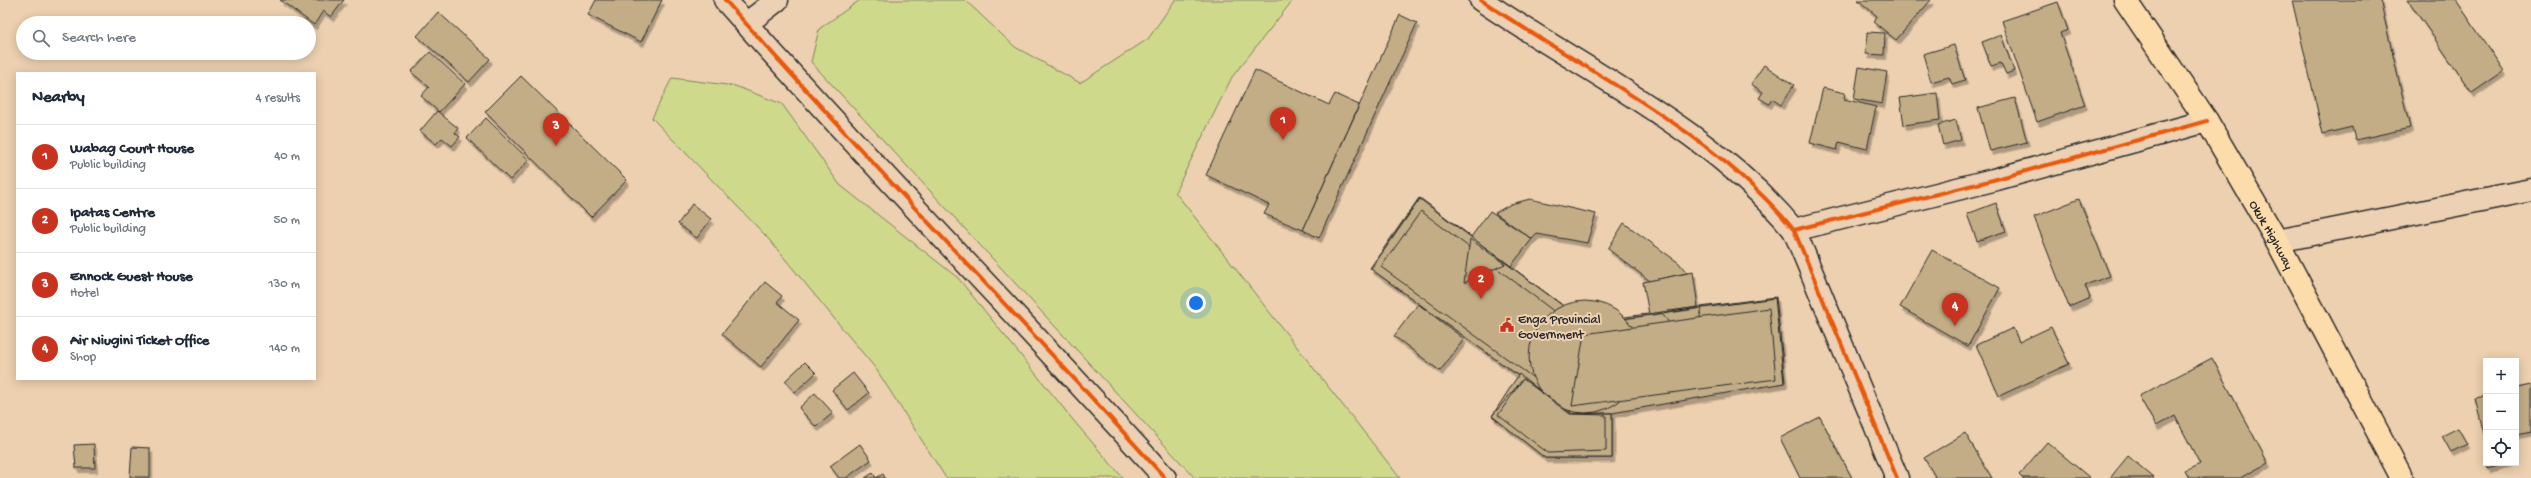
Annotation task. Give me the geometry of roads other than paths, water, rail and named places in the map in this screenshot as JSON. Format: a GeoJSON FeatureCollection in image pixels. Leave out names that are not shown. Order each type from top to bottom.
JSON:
{"type":"FeatureCollection","features":[{"type":"Feature","properties":{"kind":"main road","name":"Okuk Highway"},"geometry":{"type":"LineString","coordinates":[[2125,0],[2207,121],[2277,241],[2402,478]]}},
{"type":"Feature","properties":{"kind":"street"},"geometry":{"type":"LineString","coordinates":[[724,0],[843,131],[1044,344],[1165,478]]}},
{"type":"Feature","properties":{"kind":"street"},"geometry":{"type":"LineString","coordinates":[[746,24],[777,0]]}},
{"type":"Feature","properties":{"kind":"street"},"geometry":{"type":"LineString","coordinates":[[1481,0],[1704,143],[1770,202],[1794,230],[1897,478]]}},
{"type":"Feature","properties":{"kind":"street"},"geometry":{"type":"LineString","coordinates":[[1794,230],[1993,180],[2207,121]]}},
{"type":"Feature","properties":{"kind":"street"},"geometry":{"type":"LineString","coordinates":[[2277,241],[2531,190]]}},
{"type":"Feature","properties":{"kind":"place","name":"Wabag Court House"},"geometry":{"type":"Point","coordinates":[1283,140]}},
{"type":"Feature","properties":{"kind":"place","name":"Ennock Guest House"},"geometry":{"type":"Point","coordinates":[556,146]}},
{"type":"Feature","properties":{"kind":"place","name":"Ipatas Centre"},"geometry":{"type":"Point","coordinates":[1481,299]}},
{"type":"Feature","properties":{"kind":"place","name":"Enga Provincial Government"},"geometry":{"type":"Point","coordinates":[1507,325]}},
{"type":"Feature","properties":{"kind":"place","name":"Air Niugini Ticket Office"},"geometry":{"type":"Point","coordinates":[1955,326]}}]}
